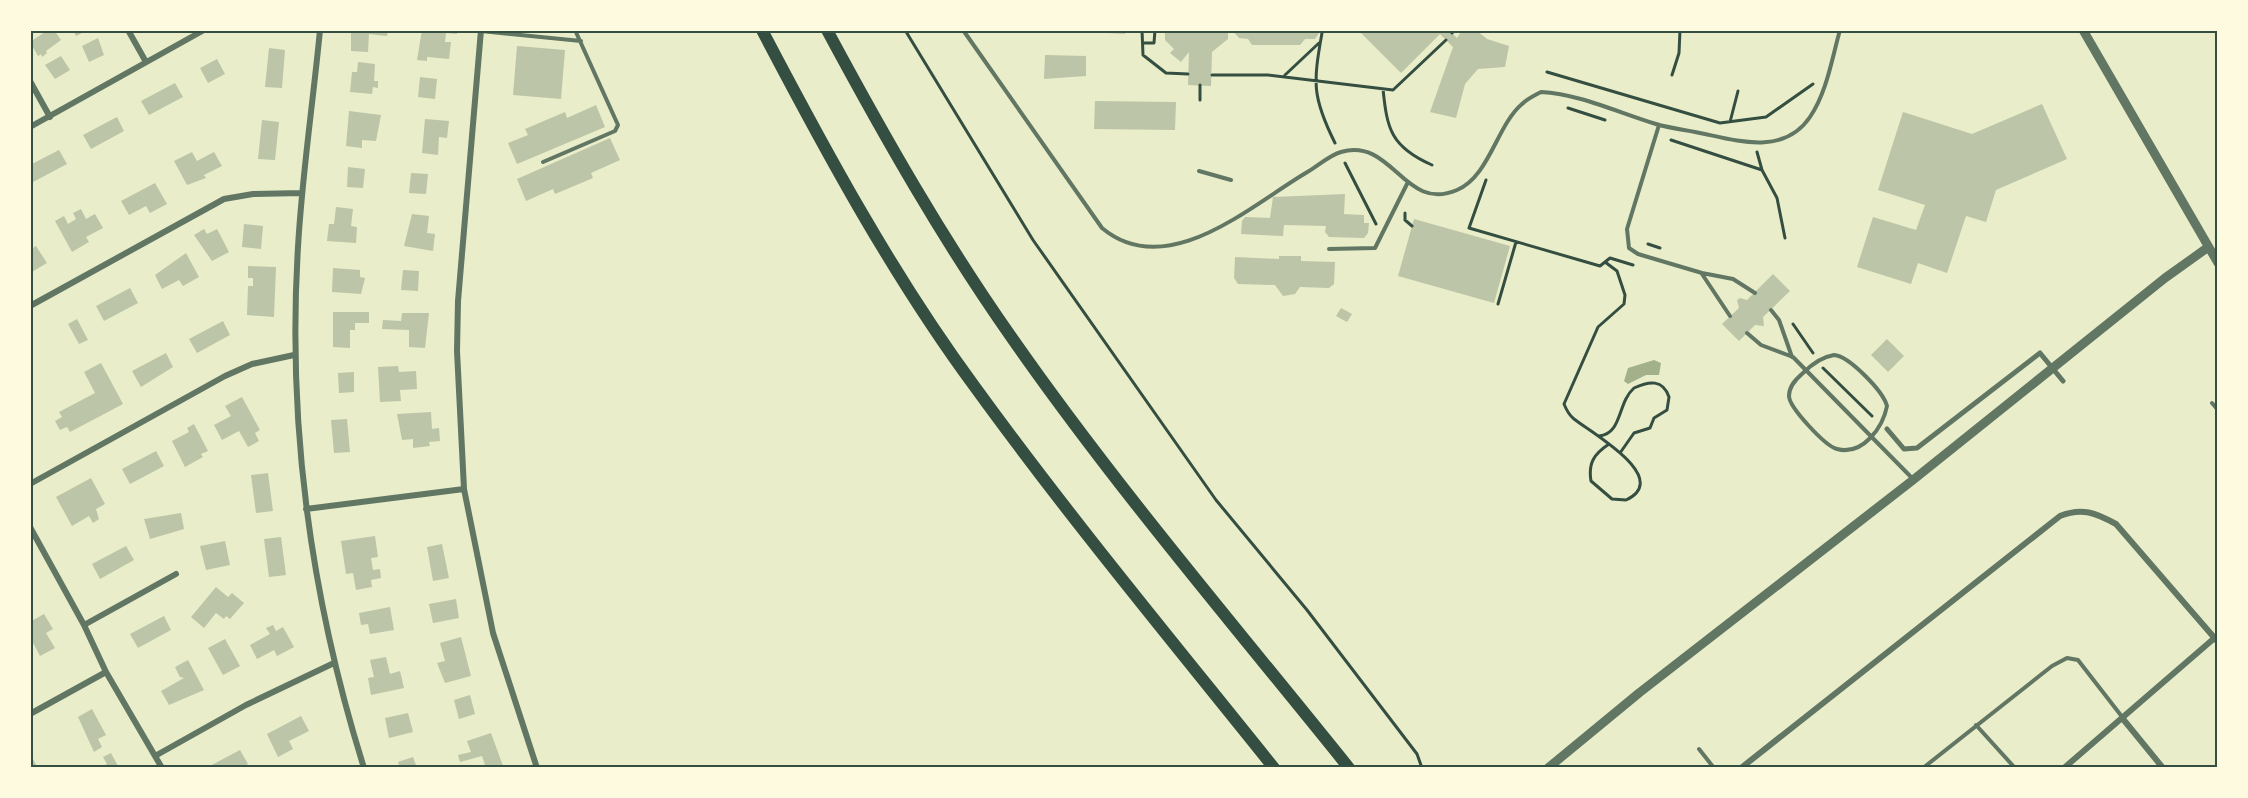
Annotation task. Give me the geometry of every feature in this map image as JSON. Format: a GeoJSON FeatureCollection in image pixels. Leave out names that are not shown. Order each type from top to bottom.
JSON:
{"type":"FeatureCollection","features":[{"type":"Feature","properties":{"kind":"main road"},"geometry":{"type":"LineString","coordinates":[[762,30],[851,194],[974,386],[1156,622],[1274,768]]}},
{"type":"Feature","properties":{"kind":"main road"},"geometry":{"type":"LineString","coordinates":[[827,30],[906,175],[1012,339],[1134,500],[1348,768]]}},
{"type":"Feature","properties":{"kind":"street"},"geometry":{"type":"LineString","coordinates":[[128,30],[146,62]]}},
{"type":"Feature","properties":{"kind":"street"},"geometry":{"type":"LineString","coordinates":[[30,128],[204,30]]}},
{"type":"Feature","properties":{"kind":"street"},"geometry":{"type":"LineString","coordinates":[[320,30],[302,193],[294,354],[306,509],[334,663],[364,768]]}},
{"type":"Feature","properties":{"kind":"street"},"geometry":{"type":"LineString","coordinates":[[2083,30],[2207,248],[2218,262]]}},
{"type":"Feature","properties":{"kind":"street"},"geometry":{"type":"LineString","coordinates":[[481,31],[458,301],[457,351],[464,489],[493,633],[537,768]]}},
{"type":"Feature","properties":{"kind":"street"},"geometry":{"type":"LineString","coordinates":[[30,81],[50,117]]}},
{"type":"Feature","properties":{"kind":"street"},"geometry":{"type":"LineString","coordinates":[[30,306],[224,199],[253,194],[302,193]]}},
{"type":"Feature","properties":{"kind":"street"},"geometry":{"type":"LineString","coordinates":[[1548,768],[1639,693],[1913,480],[2165,278],[2207,248]]}},
{"type":"Feature","properties":{"kind":"street"},"geometry":{"type":"LineString","coordinates":[[1887,429],[1905,450],[1917,448],[2040,353],[2063,381]]}},
{"type":"Feature","properties":{"kind":"street"},"geometry":{"type":"LineString","coordinates":[[30,484],[225,375],[252,364],[294,354]]}},
{"type":"Feature","properties":{"kind":"street"},"geometry":{"type":"LineString","coordinates":[[306,509],[464,489]]}},
{"type":"Feature","properties":{"kind":"street"},"geometry":{"type":"LineString","coordinates":[[1741,768],[2060,516],[2076,510],[2099,514],[2116,524],[2217,638],[2064,768]]}},
{"type":"Feature","properties":{"kind":"street"},"geometry":{"type":"LineString","coordinates":[[30,527],[84,625],[106,672],[162,768]]}},
{"type":"Feature","properties":{"kind":"street"},"geometry":{"type":"LineString","coordinates":[[84,625],[176,574]]}},
{"type":"Feature","properties":{"kind":"street"},"geometry":{"type":"LineString","coordinates":[[155,756],[246,705],[334,663]]}},
{"type":"Feature","properties":{"kind":"street"},"geometry":{"type":"LineString","coordinates":[[30,714],[106,672]]}},
{"type":"Feature","properties":{"kind":"street"},"geometry":{"type":"LineString","coordinates":[[2123,719],[2163,768]]}},
{"type":"Feature","properties":{"kind":"lane"},"geometry":{"type":"LineString","coordinates":[[543,162],[615,131],[618,125],[575,30]]}},
{"type":"Feature","properties":{"kind":"lane"},"geometry":{"type":"LineString","coordinates":[[963,30],[1092,217],[1110,235],[1156,248],[1176,246],[1214,231],[1340,152],[1371,152],[1386,161],[1407,184],[1437,194],[1455,192],[1465,186],[1484,163],[1520,104],[1541,92],[1568,96],[1659,125],[1754,144],[1781,139],[1792,134],[1810,118],[1822,92],[1840,30]]}},
{"type":"Feature","properties":{"kind":"lane"},"geometry":{"type":"LineString","coordinates":[[481,31],[581,41]]}},
{"type":"Feature","properties":{"kind":"lane"},"geometry":{"type":"LineString","coordinates":[[1659,125],[1632,212],[1627,240],[1629,248],[1638,254],[1702,273],[1733,279],[1755,293]]}},
{"type":"Feature","properties":{"kind":"lane"},"geometry":{"type":"LineString","coordinates":[[1199,171],[1231,180]]}},
{"type":"Feature","properties":{"kind":"lane"},"geometry":{"type":"LineString","coordinates":[[1329,249],[1368,250],[1375,248],[1407,184]]}},
{"type":"Feature","properties":{"kind":"lane"},"geometry":{"type":"LineString","coordinates":[[1702,273],[1731,316]]}},
{"type":"Feature","properties":{"kind":"lane"},"geometry":{"type":"LineString","coordinates":[[1771,310],[1779,320],[1793,357],[1913,480]]}},
{"type":"Feature","properties":{"kind":"lane"},"geometry":{"type":"LineString","coordinates":[[1746,333],[1761,345],[1793,357]]}},
{"type":"Feature","properties":{"kind":"lane"},"geometry":{"type":"LineString","coordinates":[[1839,355],[1882,394],[1887,406],[1881,426],[1872,437],[1860,446],[1851,448],[1838,450],[1830,446],[1790,404],[1790,388],[1818,360],[1839,355]]}},
{"type":"Feature","properties":{"kind":"lane"},"geometry":{"type":"LineString","coordinates":[[2212,403],[2218,410]]}},
{"type":"Feature","properties":{"kind":"lane"},"geometry":{"type":"LineString","coordinates":[[1923,768],[2052,666],[2067,658],[2078,660],[2123,719]]}},
{"type":"Feature","properties":{"kind":"lane"},"geometry":{"type":"LineString","coordinates":[[1976,725],[2015,768]]}},
{"type":"Feature","properties":{"kind":"lane"},"geometry":{"type":"LineString","coordinates":[[1699,749],[1714,768]]}},
{"type":"Feature","properties":{"kind":"path"},"geometry":{"type":"LineString","coordinates":[[905,30],[1033,240],[1216,500],[1314,619],[1417,754],[1422,768]]}},
{"type":"Feature","properties":{"kind":"path"},"geometry":{"type":"LineString","coordinates":[[1142,30],[1143,55],[1166,73],[1188,74]]}},
{"type":"Feature","properties":{"kind":"path"},"geometry":{"type":"LineString","coordinates":[[1143,43],[1154,43],[1155,30]]}},
{"type":"Feature","properties":{"kind":"path"},"geometry":{"type":"LineString","coordinates":[[1672,75],[1679,53],[1680,30]]}},
{"type":"Feature","properties":{"kind":"path"},"geometry":{"type":"LineString","coordinates":[[1322,33],[1314,79],[1317,102],[1382,236]]}},
{"type":"Feature","properties":{"kind":"path"},"geometry":{"type":"LineString","coordinates":[[1212,75],[1284,76],[1393,90],[1446,40]]}},
{"type":"Feature","properties":{"kind":"path"},"geometry":{"type":"LineString","coordinates":[[1284,76],[1321,42]]}},
{"type":"Feature","properties":{"kind":"path"},"geometry":{"type":"LineString","coordinates":[[1547,72],[1720,123],[1766,117],[1813,85],[1816,74]]}},
{"type":"Feature","properties":{"kind":"path"},"geometry":{"type":"LineString","coordinates":[[1200,85],[1200,100]]}},
{"type":"Feature","properties":{"kind":"path"},"geometry":{"type":"LineString","coordinates":[[1383,89],[1387,126],[1391,134],[1419,159],[1432,165]]}},
{"type":"Feature","properties":{"kind":"path"},"geometry":{"type":"LineString","coordinates":[[1730,122],[1738,91]]}},
{"type":"Feature","properties":{"kind":"path"},"geometry":{"type":"LineString","coordinates":[[1564,107],[1610,121]]}},
{"type":"Feature","properties":{"kind":"path"},"geometry":{"type":"LineString","coordinates":[[1655,135],[1762,170]]}},
{"type":"Feature","properties":{"kind":"path"},"geometry":{"type":"LineString","coordinates":[[1754,144],[1762,170],[1777,198],[1785,238]]}},
{"type":"Feature","properties":{"kind":"path"},"geometry":{"type":"LineString","coordinates":[[1487,177],[1469,228],[1600,266],[1610,258],[1640,267]]}},
{"type":"Feature","properties":{"kind":"path"},"geometry":{"type":"LineString","coordinates":[[1498,304],[1516,242]]}},
{"type":"Feature","properties":{"kind":"path"},"geometry":{"type":"LineString","coordinates":[[1605,262],[1617,271],[1625,295],[1624,304],[1598,327],[1564,404],[1574,419],[1609,444],[1638,471],[1640,480],[1632,498],[1612,499],[1591,481],[1591,462],[1595,454],[1609,444]]}},
{"type":"Feature","properties":{"kind":"path"},"geometry":{"type":"LineString","coordinates":[[1598,436],[1608,435],[1615,429],[1627,394],[1634,388],[1655,382],[1662,384],[1669,397],[1667,410],[1654,418],[1650,428],[1634,433],[1620,453]]}},
{"type":"Feature","properties":{"kind":"shaded area"},"geometry":{"type":"Polygon","coordinates":[[[1654,360],[1661,363],[1659,375],[1646,375],[1628,384],[1624,381],[1628,368],[1654,360]]]}},
{"type":"Feature","properties":{"kind":"building"},"geometry":{"type":"Polygon","coordinates":[[[48,30],[54,30],[61,40],[46,51],[47,53],[42,57],[41,54],[38,56],[30,42],[48,30]]]}},
{"type":"Feature","properties":{"kind":"building"},"geometry":{"type":"Polygon","coordinates":[[[73,30],[88,30],[76,36],[73,30]]]}},
{"type":"Feature","properties":{"kind":"building"},"geometry":{"type":"Polygon","coordinates":[[[351,30],[388,30],[387,36],[369,34],[368,52],[351,51],[351,30]]]}},
{"type":"Feature","properties":{"kind":"building"},"geometry":{"type":"Polygon","coordinates":[[[422,30],[457,30],[457,34],[446,33],[445,42],[451,42],[449,59],[427,57],[427,61],[417,60],[422,30]]]}},
{"type":"Feature","properties":{"kind":"building"},"geometry":{"type":"Polygon","coordinates":[[[1055,30],[1125,30],[1125,34],[1055,30]]]}},
{"type":"Feature","properties":{"kind":"building"},"geometry":{"type":"Polygon","coordinates":[[[1165,30],[1228,30],[1228,39],[1212,52],[1211,86],[1188,85],[1189,52],[1181,62],[1170,53],[1174,49],[1165,40],[1165,30]]]}},
{"type":"Feature","properties":{"kind":"building"},"geometry":{"type":"Polygon","coordinates":[[[1232,30],[1333,30],[1333,33],[1319,33],[1315,39],[1305,39],[1300,45],[1252,45],[1248,39],[1239,38],[1232,30]]]}},
{"type":"Feature","properties":{"kind":"building"},"geometry":{"type":"Polygon","coordinates":[[[1358,30],[1449,30],[1457,38],[1462,30],[1476,30],[1487,39],[1509,46],[1505,67],[1478,69],[1465,84],[1456,118],[1430,112],[1453,47],[1440,34],[1401,73],[1358,30]]]}},
{"type":"Feature","properties":{"kind":"building"},"geometry":{"type":"Polygon","coordinates":[[[98,38],[104,55],[89,62],[82,46],[98,38]]]}},
{"type":"Feature","properties":{"kind":"building"},"geometry":{"type":"Polygon","coordinates":[[[517,46],[565,50],[561,99],[513,95],[517,46]]]}},
{"type":"Feature","properties":{"kind":"building"},"geometry":{"type":"Polygon","coordinates":[[[269,48],[285,50],[282,88],[265,87],[269,48]]]}},
{"type":"Feature","properties":{"kind":"building"},"geometry":{"type":"Polygon","coordinates":[[[1045,55],[1086,56],[1086,76],[1044,79],[1045,55]]]}},
{"type":"Feature","properties":{"kind":"building"},"geometry":{"type":"Polygon","coordinates":[[[61,56],[70,70],[55,79],[45,65],[61,56]]]}},
{"type":"Feature","properties":{"kind":"building"},"geometry":{"type":"Polygon","coordinates":[[[217,59],[225,74],[208,83],[200,68],[217,59]]]}},
{"type":"Feature","properties":{"kind":"building"},"geometry":{"type":"Polygon","coordinates":[[[358,62],[375,64],[374,81],[378,81],[378,88],[373,87],[372,94],[350,92],[352,72],[357,72],[358,62]]]}},
{"type":"Feature","properties":{"kind":"building"},"geometry":{"type":"Polygon","coordinates":[[[420,77],[437,79],[435,99],[418,97],[420,77]]]}},
{"type":"Feature","properties":{"kind":"building"},"geometry":{"type":"Polygon","coordinates":[[[175,83],[183,97],[149,115],[141,101],[175,83]]]}},
{"type":"Feature","properties":{"kind":"building"},"geometry":{"type":"Polygon","coordinates":[[[1095,101],[1176,102],[1175,130],[1094,129],[1095,101]]]}},
{"type":"Feature","properties":{"kind":"building"},"geometry":{"type":"Polygon","coordinates":[[[2042,104],[2067,159],[1996,190],[1986,222],[1966,216],[1947,273],[1918,263],[1911,284],[1857,267],[1873,217],[1916,230],[1925,205],[1878,190],[1903,112],[1972,134],[2042,104]]]}},
{"type":"Feature","properties":{"kind":"building"},"geometry":{"type":"Polygon","coordinates":[[[596,105],[605,127],[517,164],[508,143],[528,135],[525,129],[565,112],[567,118],[596,105]]]}},
{"type":"Feature","properties":{"kind":"building"},"geometry":{"type":"Polygon","coordinates":[[[349,111],[381,115],[376,141],[362,140],[362,148],[346,146],[349,111]]]}},
{"type":"Feature","properties":{"kind":"building"},"geometry":{"type":"Polygon","coordinates":[[[117,117],[124,131],[91,149],[83,135],[117,117]]]}},
{"type":"Feature","properties":{"kind":"building"},"geometry":{"type":"Polygon","coordinates":[[[425,119],[449,121],[447,138],[439,137],[438,155],[422,153],[425,119]]]}},
{"type":"Feature","properties":{"kind":"building"},"geometry":{"type":"Polygon","coordinates":[[[262,120],[279,122],[275,160],[258,159],[262,120]]]}},
{"type":"Feature","properties":{"kind":"building"},"geometry":{"type":"Polygon","coordinates":[[[610,138],[620,160],[591,173],[593,178],[555,194],[553,189],[526,201],[517,179],[610,138]]]}},
{"type":"Feature","properties":{"kind":"building"},"geometry":{"type":"Polygon","coordinates":[[[59,150],[67,164],[33,182],[30,165],[59,150]]]}},
{"type":"Feature","properties":{"kind":"building"},"geometry":{"type":"Polygon","coordinates":[[[192,152],[197,161],[214,152],[222,166],[204,175],[206,178],[187,185],[174,161],[192,152]]]}},
{"type":"Feature","properties":{"kind":"building"},"geometry":{"type":"Polygon","coordinates":[[[348,167],[365,169],[363,188],[347,187],[348,167]]]}},
{"type":"Feature","properties":{"kind":"building"},"geometry":{"type":"Polygon","coordinates":[[[411,173],[428,174],[426,194],[409,193],[411,173]]]}},
{"type":"Feature","properties":{"kind":"building"},"geometry":{"type":"Polygon","coordinates":[[[155,183],[167,204],[150,213],[146,206],[129,215],[121,201],[155,183]]]}},
{"type":"Feature","properties":{"kind":"building"},"geometry":{"type":"Polygon","coordinates":[[[1345,194],[1344,214],[1364,215],[1364,223],[1369,223],[1368,233],[1364,238],[1329,237],[1325,232],[1326,226],[1284,225],[1283,236],[1241,234],[1242,221],[1245,217],[1270,218],[1273,197],[1345,194]]]}},
{"type":"Feature","properties":{"kind":"building"},"geometry":{"type":"Polygon","coordinates":[[[336,207],[353,209],[351,226],[357,227],[356,243],[327,241],[329,224],[334,224],[336,207]]]}},
{"type":"Feature","properties":{"kind":"building"},"geometry":{"type":"Polygon","coordinates":[[[81,209],[86,219],[95,214],[103,228],[86,237],[89,242],[72,252],[55,221],[64,216],[68,224],[76,219],[73,213],[81,209]]]}},
{"type":"Feature","properties":{"kind":"building"},"geometry":{"type":"Polygon","coordinates":[[[412,214],[429,216],[427,233],[435,234],[433,251],[404,246],[412,214]]]}},
{"type":"Feature","properties":{"kind":"building"},"geometry":{"type":"Polygon","coordinates":[[[1414,219],[1510,246],[1494,303],[1398,276],[1414,219]]]}},
{"type":"Feature","properties":{"kind":"building"},"geometry":{"type":"Polygon","coordinates":[[[244,224],[263,226],[261,249],[242,247],[244,224]]]}},
{"type":"Feature","properties":{"kind":"building"},"geometry":{"type":"Polygon","coordinates":[[[204,229],[207,234],[217,229],[229,252],[212,261],[194,235],[204,229]]]}},
{"type":"Feature","properties":{"kind":"building"},"geometry":{"type":"Polygon","coordinates":[[[36,246],[47,263],[30,273],[30,250],[36,246]]]}},
{"type":"Feature","properties":{"kind":"building"},"geometry":{"type":"Polygon","coordinates":[[[186,253],[199,277],[183,286],[179,280],[162,289],[155,275],[186,253]]]}},
{"type":"Feature","properties":{"kind":"building"},"geometry":{"type":"Polygon","coordinates":[[[1279,256],[1301,256],[1301,261],[1335,262],[1334,284],[1329,288],[1300,287],[1295,294],[1283,296],[1275,285],[1238,284],[1234,278],[1235,257],[1279,259],[1279,256]]]}},
{"type":"Feature","properties":{"kind":"building"},"geometry":{"type":"Polygon","coordinates":[[[248,266],[276,267],[274,317],[247,315],[248,286],[253,286],[253,278],[248,278],[248,266]]]}},
{"type":"Feature","properties":{"kind":"building"},"geometry":{"type":"Polygon","coordinates":[[[333,268],[360,270],[360,277],[365,278],[361,294],[332,292],[333,268]]]}},
{"type":"Feature","properties":{"kind":"building"},"geometry":{"type":"Polygon","coordinates":[[[403,270],[419,271],[418,291],[401,290],[403,270]]]}},
{"type":"Feature","properties":{"kind":"building"},"geometry":{"type":"Polygon","coordinates":[[[1773,274],[1790,291],[1763,317],[1764,326],[1755,325],[1739,341],[1722,324],[1739,308],[1737,300],[1740,298],[1747,300],[1773,274]]]}},
{"type":"Feature","properties":{"kind":"building"},"geometry":{"type":"Polygon","coordinates":[[[130,288],[138,303],[104,321],[96,306],[130,288]]]}},
{"type":"Feature","properties":{"kind":"building"},"geometry":{"type":"Polygon","coordinates":[[[1341,308],[1352,314],[1347,322],[1336,316],[1341,308]]]}},
{"type":"Feature","properties":{"kind":"building"},"geometry":{"type":"Polygon","coordinates":[[[333,312],[369,312],[369,323],[355,323],[355,330],[350,330],[350,348],[333,347],[333,312]]]}},
{"type":"Feature","properties":{"kind":"building"},"geometry":{"type":"Polygon","coordinates":[[[402,313],[429,313],[425,348],[409,347],[409,330],[382,329],[383,320],[401,321],[402,313]]]}},
{"type":"Feature","properties":{"kind":"building"},"geometry":{"type":"Polygon","coordinates":[[[77,319],[88,340],[79,344],[68,324],[77,319]]]}},
{"type":"Feature","properties":{"kind":"building"},"geometry":{"type":"Polygon","coordinates":[[[223,321],[230,335],[197,353],[189,339],[223,321]]]}},
{"type":"Feature","properties":{"kind":"building"},"geometry":{"type":"Polygon","coordinates":[[[1887,339],[1904,356],[1888,372],[1871,355],[1887,339]]]}},
{"type":"Feature","properties":{"kind":"building"},"geometry":{"type":"Polygon","coordinates":[[[166,353],[173,367],[141,387],[132,371],[166,353]]]}},
{"type":"Feature","properties":{"kind":"building"},"geometry":{"type":"Polygon","coordinates":[[[101,363],[123,404],[70,432],[67,427],[60,430],[55,421],[62,417],[59,412],[95,393],[84,372],[101,363]]]}},
{"type":"Feature","properties":{"kind":"building"},"geometry":{"type":"Polygon","coordinates":[[[398,366],[399,372],[416,371],[417,389],[400,390],[401,401],[380,402],[378,367],[398,366]]]}},
{"type":"Feature","properties":{"kind":"building"},"geometry":{"type":"Polygon","coordinates":[[[354,372],[354,392],[339,393],[338,373],[354,372]]]}},
{"type":"Feature","properties":{"kind":"building"},"geometry":{"type":"Polygon","coordinates":[[[242,397],[260,430],[255,433],[259,441],[248,447],[239,431],[222,440],[214,425],[231,416],[225,406],[242,397]]]}},
{"type":"Feature","properties":{"kind":"building"},"geometry":{"type":"Polygon","coordinates":[[[431,412],[432,429],[439,428],[440,441],[429,442],[430,446],[413,448],[413,439],[402,440],[397,414],[431,412]]]}},
{"type":"Feature","properties":{"kind":"building"},"geometry":{"type":"Polygon","coordinates":[[[347,419],[350,452],[334,453],[331,420],[347,419]]]}},
{"type":"Feature","properties":{"kind":"building"},"geometry":{"type":"Polygon","coordinates":[[[194,424],[208,451],[201,454],[203,457],[185,467],[172,441],[189,432],[187,428],[194,424]]]}},
{"type":"Feature","properties":{"kind":"building"},"geometry":{"type":"Polygon","coordinates":[[[156,451],[164,466],[130,484],[122,469],[156,451]]]}},
{"type":"Feature","properties":{"kind":"building"},"geometry":{"type":"Polygon","coordinates":[[[268,473],[273,511],[256,513],[251,475],[268,473]]]}},
{"type":"Feature","properties":{"kind":"building"},"geometry":{"type":"Polygon","coordinates":[[[91,478],[105,504],[96,509],[99,519],[93,523],[89,516],[72,526],[56,497],[91,478]]]}},
{"type":"Feature","properties":{"kind":"building"},"geometry":{"type":"Polygon","coordinates":[[[181,513],[184,529],[150,539],[144,519],[181,513]]]}},
{"type":"Feature","properties":{"kind":"building"},"geometry":{"type":"Polygon","coordinates":[[[375,536],[378,557],[371,558],[373,570],[380,569],[381,578],[371,580],[372,587],[356,590],[353,573],[346,574],[341,541],[375,536]]]}},
{"type":"Feature","properties":{"kind":"building"},"geometry":{"type":"Polygon","coordinates":[[[281,537],[286,575],[269,577],[264,539],[281,537]]]}},
{"type":"Feature","properties":{"kind":"building"},"geometry":{"type":"Polygon","coordinates":[[[225,541],[230,565],[206,570],[200,546],[225,541]]]}},
{"type":"Feature","properties":{"kind":"building"},"geometry":{"type":"Polygon","coordinates":[[[442,544],[449,578],[433,581],[427,547],[442,544]]]}},
{"type":"Feature","properties":{"kind":"building"},"geometry":{"type":"Polygon","coordinates":[[[126,546],[134,560],[100,579],[92,564],[126,546]]]}},
{"type":"Feature","properties":{"kind":"building"},"geometry":{"type":"Polygon","coordinates":[[[216,587],[228,597],[232,593],[244,603],[230,619],[226,616],[224,619],[216,613],[204,628],[191,617],[216,587]]]}},
{"type":"Feature","properties":{"kind":"building"},"geometry":{"type":"Polygon","coordinates":[[[456,599],[459,618],[433,623],[429,604],[456,599]]]}},
{"type":"Feature","properties":{"kind":"building"},"geometry":{"type":"Polygon","coordinates":[[[390,607],[394,630],[370,634],[368,624],[361,625],[359,613],[390,607]]]}},
{"type":"Feature","properties":{"kind":"building"},"geometry":{"type":"Polygon","coordinates":[[[44,614],[53,629],[46,633],[55,648],[40,656],[30,637],[30,622],[44,614]]]}},
{"type":"Feature","properties":{"kind":"building"},"geometry":{"type":"Polygon","coordinates":[[[164,616],[171,630],[138,648],[130,634],[164,616]]]}},
{"type":"Feature","properties":{"kind":"building"},"geometry":{"type":"Polygon","coordinates":[[[273,625],[276,631],[283,627],[294,647],[277,656],[274,650],[257,659],[250,645],[270,634],[266,628],[273,625]]]}},
{"type":"Feature","properties":{"kind":"building"},"geometry":{"type":"Polygon","coordinates":[[[461,637],[471,676],[445,683],[437,663],[445,661],[440,643],[461,637]]]}},
{"type":"Feature","properties":{"kind":"building"},"geometry":{"type":"Polygon","coordinates":[[[225,639],[240,666],[223,675],[208,648],[225,639]]]}},
{"type":"Feature","properties":{"kind":"building"},"geometry":{"type":"Polygon","coordinates":[[[386,657],[390,674],[400,671],[404,688],[371,695],[368,678],[374,677],[370,660],[386,657]]]}},
{"type":"Feature","properties":{"kind":"building"},"geometry":{"type":"Polygon","coordinates":[[[188,660],[204,690],[169,705],[161,691],[184,678],[180,677],[175,667],[188,660]]]}},
{"type":"Feature","properties":{"kind":"building"},"geometry":{"type":"Polygon","coordinates":[[[470,695],[475,714],[459,719],[454,700],[470,695]]]}},
{"type":"Feature","properties":{"kind":"building"},"geometry":{"type":"Polygon","coordinates":[[[92,709],[106,735],[98,739],[102,747],[94,752],[78,717],[92,709]]]}},
{"type":"Feature","properties":{"kind":"building"},"geometry":{"type":"Polygon","coordinates":[[[408,713],[413,732],[389,738],[385,718],[408,713]]]}},
{"type":"Feature","properties":{"kind":"building"},"geometry":{"type":"Polygon","coordinates":[[[301,716],[309,731],[289,741],[293,749],[278,757],[267,734],[301,716]]]}},
{"type":"Feature","properties":{"kind":"building"},"geometry":{"type":"Polygon","coordinates":[[[491,733],[503,766],[486,768],[482,756],[460,762],[458,755],[471,752],[467,741],[491,733]]]}},
{"type":"Feature","properties":{"kind":"building"},"geometry":{"type":"Polygon","coordinates":[[[240,750],[248,764],[240,768],[206,768],[240,750]]]}},
{"type":"Feature","properties":{"kind":"building"},"geometry":{"type":"Polygon","coordinates":[[[111,753],[119,768],[103,766],[107,764],[103,757],[111,753]]]}},
{"type":"Feature","properties":{"kind":"building"},"geometry":{"type":"Polygon","coordinates":[[[30,754],[38,768],[30,768],[30,754]]]}},
{"type":"Feature","properties":{"kind":"building"},"geometry":{"type":"Polygon","coordinates":[[[413,757],[417,768],[400,768],[398,762],[413,757]]]}}]}
